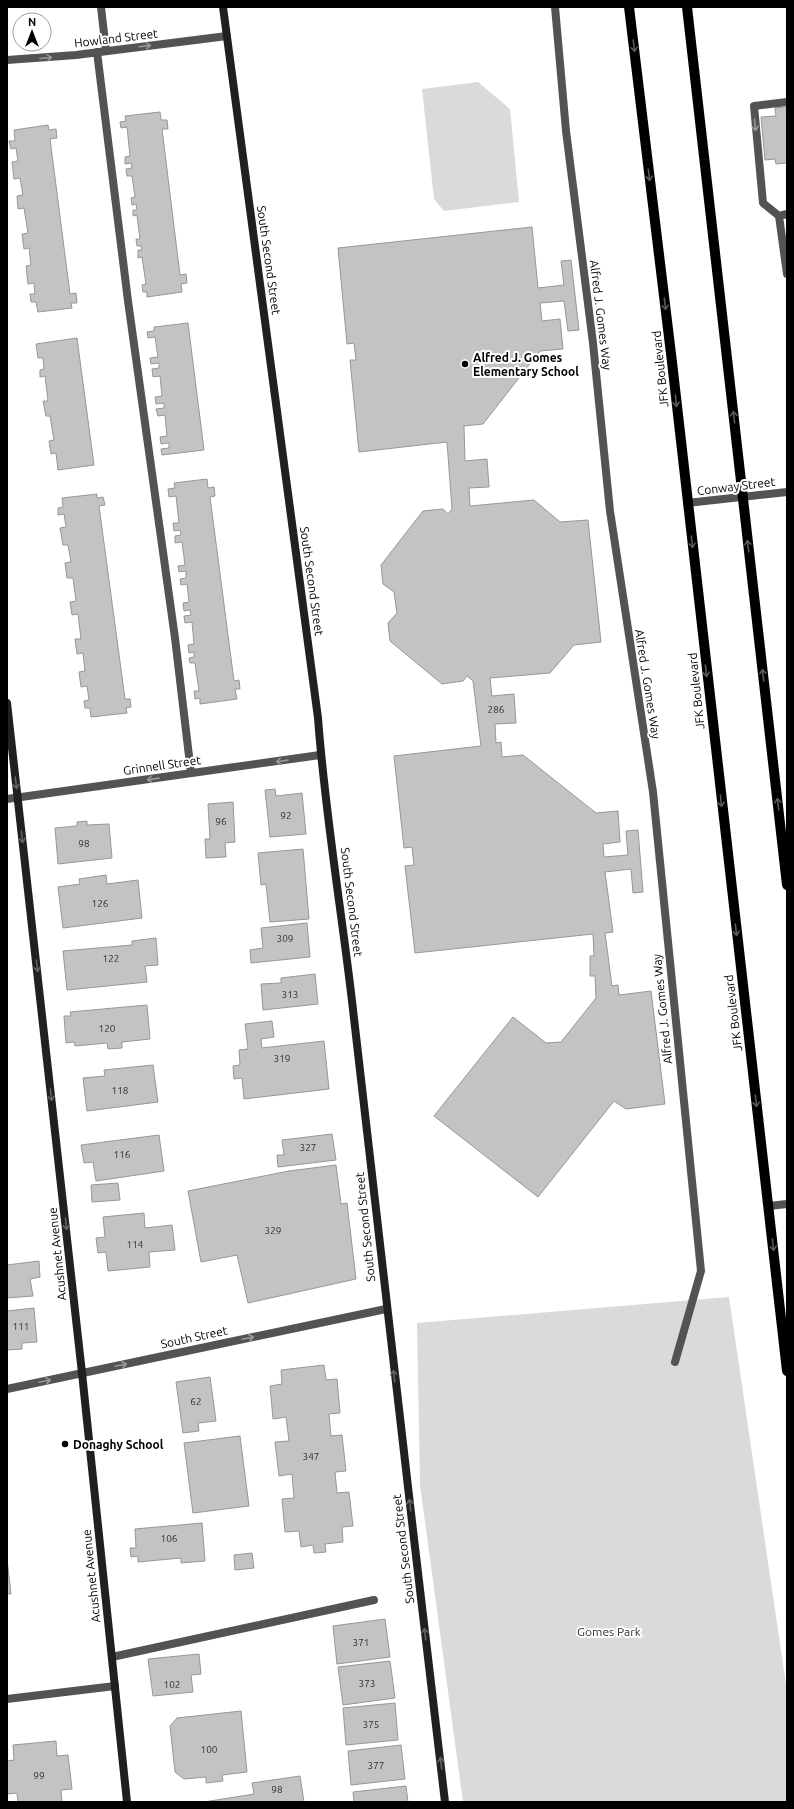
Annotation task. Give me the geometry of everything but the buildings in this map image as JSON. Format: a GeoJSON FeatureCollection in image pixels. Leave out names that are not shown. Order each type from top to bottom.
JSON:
{"type":"FeatureCollection","features":[{"type":"Feature","properties":{"kind":"main road","name":"JFK Boulevard"},"geometry":{"type":"LineString","coordinates":[[629,7],[671,354],[787,1372]]}},
{"type":"Feature","properties":{"kind":"main road"},"geometry":{"type":"LineString","coordinates":[[687,7],[787,885]]}},
{"type":"Feature","properties":{"kind":"street"},"geometry":{"type":"LineString","coordinates":[[101,7],[106,51]]}},
{"type":"Feature","properties":{"kind":"street","name":"South Second Street"},"geometry":{"type":"LineString","coordinates":[[223,7],[317,710],[320,755],[343,922],[386,1309],[445,1802]]}},
{"type":"Feature","properties":{"kind":"street","name":"Alfred J. Gomes Way"},"geometry":{"type":"LineString","coordinates":[[555,7],[566,131],[593,344],[610,511],[653,792],[701,1270],[675,1362]]}},
{"type":"Feature","properties":{"kind":"street","name":"Howland Street"},"geometry":{"type":"LineString","coordinates":[[7,60],[97,52],[227,36]]}},
{"type":"Feature","properties":{"kind":"street"},"geometry":{"type":"LineString","coordinates":[[97,52],[128,301],[175,638],[191,774]]}},
{"type":"Feature","properties":{"kind":"street"},"geometry":{"type":"LineString","coordinates":[[787,102],[754,106],[763,203],[783,215],[787,274]]}},
{"type":"Feature","properties":{"kind":"street","name":"Conway Street"},"geometry":{"type":"LineString","coordinates":[[687,504],[787,492]]}},
{"type":"Feature","properties":{"kind":"street","name":"Acushnet Avenue"},"geometry":{"type":"LineString","coordinates":[[7,703],[82,1373],[127,1802]]}},
{"type":"Feature","properties":{"kind":"street","name":"Grinnell Street"},"geometry":{"type":"LineString","coordinates":[[7,799],[320,755]]}},
{"type":"Feature","properties":{"kind":"street"},"geometry":{"type":"LineString","coordinates":[[769,1206],[787,1204]]}},
{"type":"Feature","properties":{"kind":"street","name":"South Street"},"geometry":{"type":"LineString","coordinates":[[7,1389],[386,1309]]}},
{"type":"Feature","properties":{"kind":"street"},"geometry":{"type":"LineString","coordinates":[[112,1657],[374,1600]]}},
{"type":"Feature","properties":{"kind":"street"},"geometry":{"type":"LineString","coordinates":[[7,1699],[115,1686]]}},
{"type":"Feature","properties":{"kind":"green space"},"geometry":{"type":"Polygon","coordinates":[[[478,82],[510,109],[519,202],[444,211],[434,199],[422,89],[478,82]]]}},
{"type":"Feature","properties":{"kind":"green space","name":"Gomes Park"},"geometry":{"type":"Polygon","coordinates":[[[729,1297],[787,1691],[787,1802],[463,1802],[420,1485],[417,1323],[729,1297]]]}},
{"type":"Feature","properties":{"kind":"place","name":"Alfred J. Gomes Elementary School"},"geometry":{"type":"Point","coordinates":[465,364]}},
{"type":"Feature","properties":{"kind":"place","name":"Donaghy School"},"geometry":{"type":"Point","coordinates":[65,1444]}}]}
